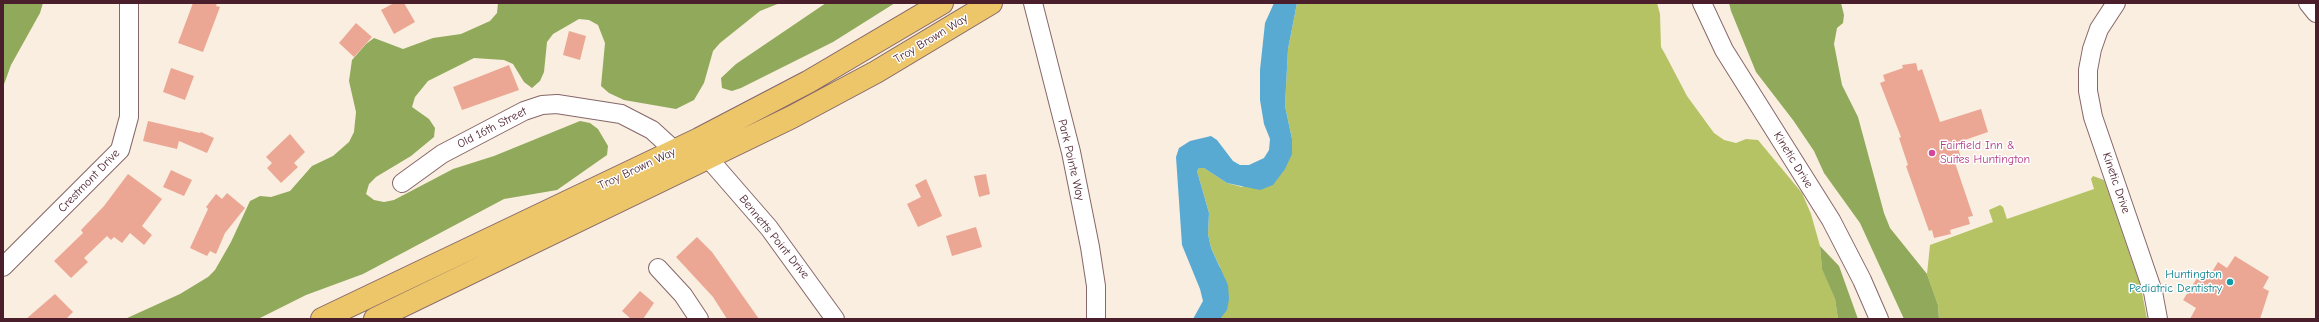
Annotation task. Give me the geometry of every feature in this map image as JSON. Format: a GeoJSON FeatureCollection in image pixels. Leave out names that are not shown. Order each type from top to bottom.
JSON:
{"type":"FeatureCollection","features":[{"type":"Feature","properties":{"kind":"main road","name":"Troy Brown Way"},"geometry":{"type":"LineString","coordinates":[[322,319],[675,151],[808,82],[942,3]]}},
{"type":"Feature","properties":{"kind":"main road","name":"Troy Brown Way"},"geometry":{"type":"LineString","coordinates":[[375,319],[709,158],[876,72],[991,3]]}},
{"type":"Feature","properties":{"kind":"street","name":"Crestmont Drive"},"geometry":{"type":"LineString","coordinates":[[3,266],[114,158],[122,146],[129,117],[129,3]]}},
{"type":"Feature","properties":{"kind":"street","name":"Park Pointe Way"},"geometry":{"type":"LineString","coordinates":[[1033,3],[1071,152],[1090,247],[1096,286],[1096,319]]}},
{"type":"Feature","properties":{"kind":"street","name":"Kinetic Drive"},"geometry":{"type":"LineString","coordinates":[[1702,3],[1724,50],[1842,241],[1880,319]]}},
{"type":"Feature","properties":{"kind":"street","name":"Kinetic Drive"},"geometry":{"type":"LineString","coordinates":[[2116,3],[2099,29],[2092,49],[2088,70],[2088,91],[2094,118],[2153,292],[2158,319]]}},
{"type":"Feature","properties":{"kind":"street"},"geometry":{"type":"LineString","coordinates":[[2308,3],[2316,13]]}},
{"type":"Feature","properties":{"kind":"street","name":"Old 16th Street"},"geometry":{"type":"LineString","coordinates":[[402,182],[442,154],[524,111],[542,105],[557,104],[621,114],[652,130],[675,151]]}},
{"type":"Feature","properties":{"kind":"street","name":"Bennetts Point Drive"},"geometry":{"type":"LineString","coordinates":[[709,158],[773,233],[836,319]]}},
{"type":"Feature","properties":{"kind":"street"},"geometry":{"type":"LineString","coordinates":[[658,268],[683,295],[699,319]]}},
{"type":"Feature","properties":{"kind":"green space"},"geometry":{"type":"Polygon","coordinates":[[[3,3],[43,3],[40,13],[11,65],[3,87],[3,3]]]}},
{"type":"Feature","properties":{"kind":"green space"},"geometry":{"type":"Polygon","coordinates":[[[498,3],[780,3],[760,11],[720,43],[713,51],[704,83],[694,100],[676,109],[624,100],[609,93],[601,86],[605,43],[598,25],[589,20],[579,19],[553,34],[547,42],[544,72],[540,81],[532,88],[524,82],[513,64],[504,60],[474,58],[428,81],[415,97],[412,107],[429,119],[435,128],[434,137],[411,156],[376,177],[369,184],[366,194],[374,200],[384,202],[394,200],[453,169],[494,156],[580,121],[590,123],[598,129],[608,146],[607,155],[557,190],[504,199],[363,274],[306,295],[258,319],[125,319],[180,294],[208,277],[215,270],[231,242],[250,201],[260,196],[271,197],[290,191],[312,166],[333,156],[349,142],[354,132],[356,112],[349,81],[352,60],[366,44],[374,38],[403,49],[433,38],[461,34],[490,21],[497,13],[498,3]]]}},
{"type":"Feature","properties":{"kind":"green space"},"geometry":{"type":"Polygon","coordinates":[[[826,3],[895,3],[833,42],[741,88],[732,91],[722,88],[721,78],[736,64],[826,3]]]}},
{"type":"Feature","properties":{"kind":"green space"},"geometry":{"type":"Polygon","coordinates":[[[1297,3],[1657,3],[1660,14],[1661,47],[1687,96],[1714,133],[1724,140],[1736,143],[1746,139],[1758,140],[1802,193],[1811,214],[1820,246],[1822,268],[1835,299],[1838,319],[1220,319],[1220,267],[1211,248],[1208,234],[1209,213],[1197,171],[1199,168],[1204,168],[1227,183],[1242,187],[1292,139],[1285,106],[1288,49],[1297,3]]]}},
{"type":"Feature","properties":{"kind":"green space"},"geometry":{"type":"Polygon","coordinates":[[[1729,3],[1841,3],[1844,15],[1843,23],[1837,28],[1834,44],[1842,85],[1858,117],[1884,213],[1890,228],[1927,274],[1938,305],[1939,319],[1904,319],[1860,223],[1824,173],[1814,151],[1793,120],[1756,72],[1729,3]]]}},
{"type":"Feature","properties":{"kind":"green space"},"geometry":{"type":"Polygon","coordinates":[[[2093,176],[2104,180],[2141,287],[2147,319],[1939,319],[1938,305],[1927,274],[1930,245],[1993,222],[1989,210],[2000,205],[2003,207],[2007,219],[2094,189],[2091,179],[2093,176]]]}},
{"type":"Feature","properties":{"kind":"green space"},"geometry":{"type":"Polygon","coordinates":[[[1820,246],[1839,266],[1858,319],[1838,319],[1835,299],[1822,269],[1820,246]]]}},
{"type":"Feature","properties":{"kind":"water"},"geometry":{"type":"Polygon","coordinates":[[[1274,3],[1297,3],[1288,49],[1285,106],[1292,139],[1292,154],[1285,169],[1273,185],[1260,190],[1227,183],[1204,168],[1199,168],[1197,171],[1209,213],[1208,234],[1211,248],[1228,285],[1229,299],[1227,310],[1220,319],[1193,319],[1203,301],[1200,289],[1182,245],[1176,157],[1179,148],[1190,141],[1211,136],[1217,140],[1233,161],[1240,165],[1249,165],[1264,158],[1269,150],[1270,139],[1264,124],[1260,100],[1260,70],[1265,23],[1274,3]]]}},
{"type":"Feature","properties":{"kind":"building"},"geometry":{"type":"Polygon","coordinates":[[[193,3],[217,3],[216,6],[220,7],[203,52],[178,43],[193,3]]]}},
{"type":"Feature","properties":{"kind":"building"},"geometry":{"type":"Polygon","coordinates":[[[394,3],[404,3],[415,22],[394,34],[381,10],[394,3]]]}},
{"type":"Feature","properties":{"kind":"building"},"geometry":{"type":"Polygon","coordinates":[[[356,23],[372,37],[354,57],[339,43],[356,23]]]}},
{"type":"Feature","properties":{"kind":"building"},"geometry":{"type":"Polygon","coordinates":[[[569,31],[586,36],[580,60],[563,55],[569,31]]]}},
{"type":"Feature","properties":{"kind":"building","name":"Fairfield Inn & Suites Huntington"},"geometry":{"type":"Polygon","coordinates":[[[1916,63],[1918,71],[1922,69],[1940,122],[1981,109],[1988,132],[1959,142],[1957,145],[1961,158],[1954,160],[1973,216],[1968,217],[1970,224],[1950,230],[1951,234],[1934,238],[1932,230],[1929,231],[1906,166],[1908,165],[1899,138],[1901,137],[1880,83],[1885,81],[1883,75],[1903,68],[1902,65],[1916,63]]]}},
{"type":"Feature","properties":{"kind":"building"},"geometry":{"type":"Polygon","coordinates":[[[509,65],[519,90],[462,110],[453,87],[509,65]]]}},
{"type":"Feature","properties":{"kind":"building"},"geometry":{"type":"Polygon","coordinates":[[[171,68],[194,76],[185,100],[163,92],[171,68]]]}},
{"type":"Feature","properties":{"kind":"building"},"geometry":{"type":"Polygon","coordinates":[[[148,121],[201,132],[214,138],[207,153],[179,141],[177,149],[143,141],[148,121]]]}},
{"type":"Feature","properties":{"kind":"building"},"geometry":{"type":"Polygon","coordinates":[[[290,134],[305,152],[294,163],[298,167],[281,183],[267,168],[272,163],[266,157],[290,134]]]}},
{"type":"Feature","properties":{"kind":"building"},"geometry":{"type":"Polygon","coordinates":[[[171,170],[192,180],[184,196],[163,187],[171,170]]]}},
{"type":"Feature","properties":{"kind":"building"},"geometry":{"type":"Polygon","coordinates":[[[128,174],[162,199],[142,226],[152,235],[144,245],[130,233],[122,243],[114,237],[111,240],[107,236],[84,258],[88,262],[71,278],[54,261],[83,233],[81,230],[104,206],[128,174]]]}},
{"type":"Feature","properties":{"kind":"building"},"geometry":{"type":"Polygon","coordinates":[[[986,174],[990,194],[979,197],[974,176],[986,174]]]}},
{"type":"Feature","properties":{"kind":"building"},"geometry":{"type":"Polygon","coordinates":[[[926,179],[942,216],[918,227],[907,204],[921,197],[915,185],[926,179]]]}},
{"type":"Feature","properties":{"kind":"building"},"geometry":{"type":"Polygon","coordinates":[[[227,193],[245,208],[225,233],[216,254],[210,251],[207,256],[190,248],[208,209],[206,207],[216,194],[222,199],[227,193]]]}},
{"type":"Feature","properties":{"kind":"building"},"geometry":{"type":"Polygon","coordinates":[[[976,227],[982,247],[952,256],[946,236],[976,227]]]}},
{"type":"Feature","properties":{"kind":"building"},"geometry":{"type":"Polygon","coordinates":[[[697,237],[712,252],[759,319],[727,319],[713,297],[676,257],[697,237]]]}},
{"type":"Feature","properties":{"kind":"building","name":"Huntington Pediatric Dentistry"},"geometry":{"type":"Polygon","coordinates":[[[2235,256],[2269,277],[2263,288],[2269,291],[2260,319],[2190,319],[2196,308],[2183,300],[2201,272],[2209,277],[2218,262],[2227,268],[2235,256]]]}},
{"type":"Feature","properties":{"kind":"building"},"geometry":{"type":"Polygon","coordinates":[[[640,291],[654,303],[643,319],[631,319],[622,311],[640,291]]]}},
{"type":"Feature","properties":{"kind":"building"},"geometry":{"type":"Polygon","coordinates":[[[55,294],[73,312],[66,319],[26,319],[55,294]]]}},
{"type":"Feature","properties":{"kind":"place","name":"Fairfield Inn & Suites Huntington"},"geometry":{"type":"Point","coordinates":[1932,153]}},
{"type":"Feature","properties":{"kind":"place","name":"Huntington Pediatric Dentistry"},"geometry":{"type":"Point","coordinates":[2230,282]}}]}
